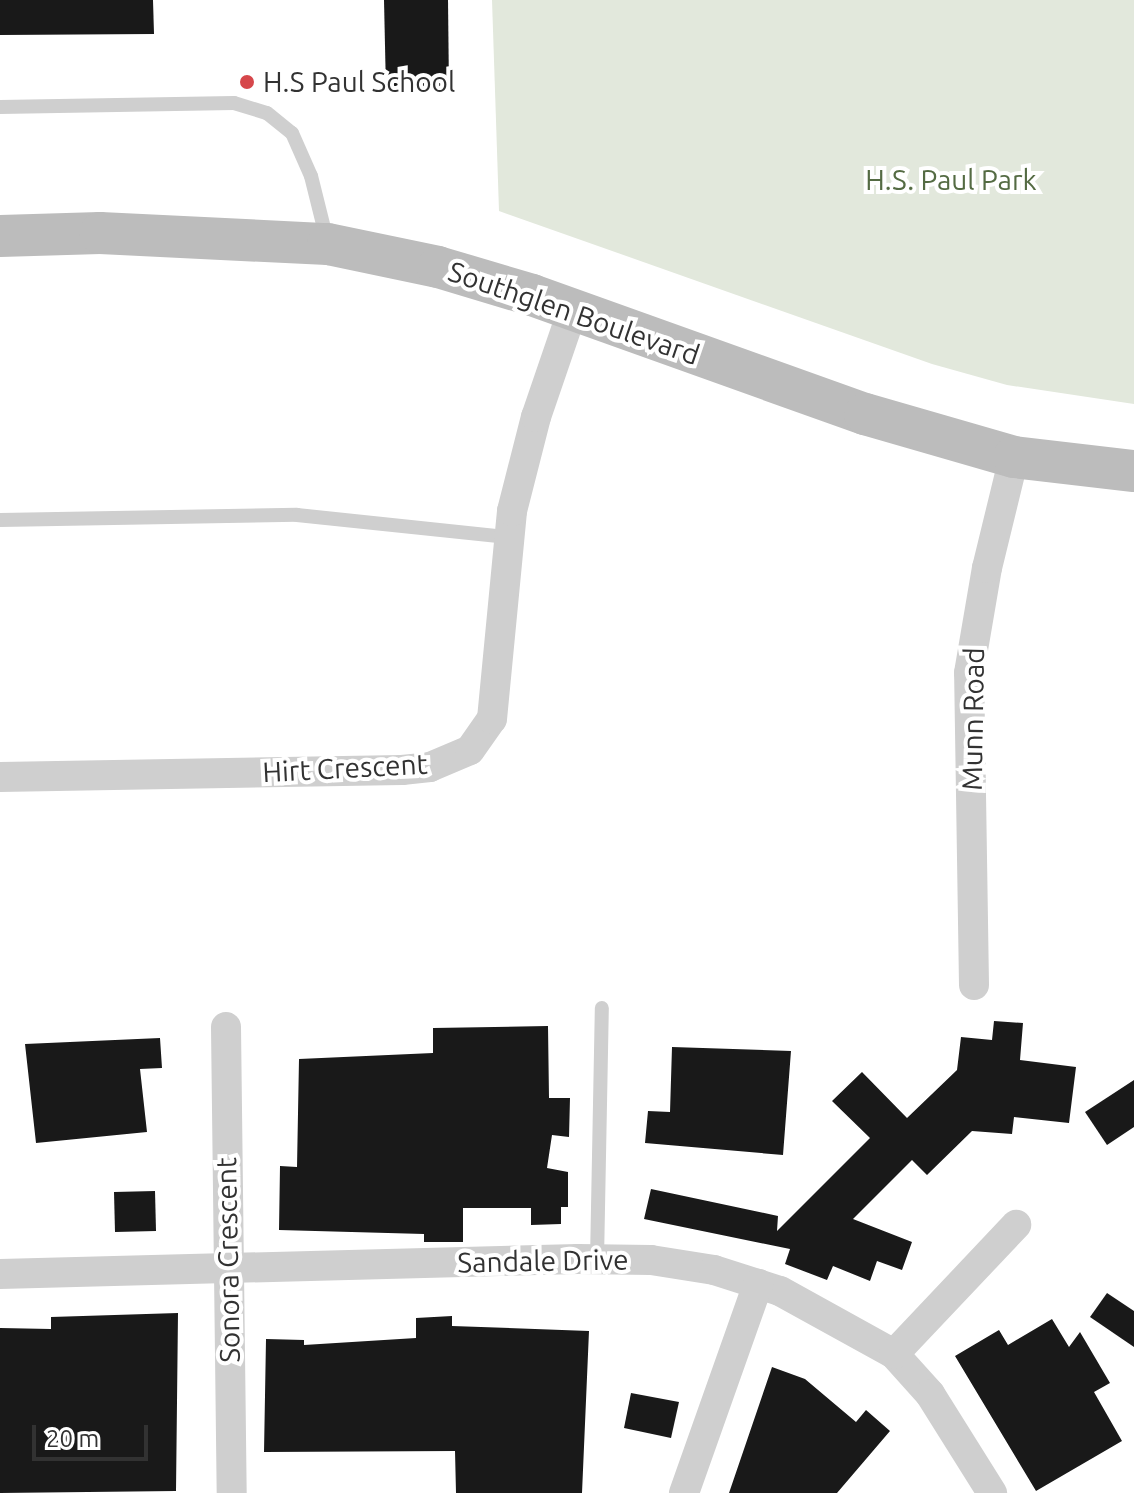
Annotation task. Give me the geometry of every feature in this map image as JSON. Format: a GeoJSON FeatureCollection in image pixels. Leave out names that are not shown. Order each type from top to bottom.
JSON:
{"type":"FeatureCollection","features":[{"type":"Feature","properties":{"kind":"street","name":"Southglen Boulevard"},"geometry":{"type":"LineString","coordinates":[[0,236],[100,233],[328,244],[438,267],[865,414],[1014,457],[1134,471]]}},
{"type":"Feature","properties":{"kind":"street","name":"Hirt Crescent"},"geometry":{"type":"LineString","coordinates":[[0,777],[402,770],[452,760],[470,750],[492,719],[508,537],[536,417],[572,312]]}},
{"type":"Feature","properties":{"kind":"street","name":"Munn Road"},"geometry":{"type":"LineString","coordinates":[[974,985],[969,673],[987,568],[1014,457]]}},
{"type":"Feature","properties":{"kind":"street","name":"Sonora Crescent"},"geometry":{"type":"LineString","coordinates":[[226,1027],[232,1493]]}},
{"type":"Feature","properties":{"kind":"street"},"geometry":{"type":"LineString","coordinates":[[894,1354],[1016,1225]]}},
{"type":"Feature","properties":{"kind":"street","name":"Sandale Drive"},"geometry":{"type":"LineString","coordinates":[[0,1274],[597,1260],[651,1260],[714,1270],[758,1284],[838,1319],[894,1354],[955,1429],[992,1493]]}},
{"type":"Feature","properties":{"kind":"street"},"geometry":{"type":"LineString","coordinates":[[684,1493],[758,1284]]}},
{"type":"Feature","properties":{"kind":"lane"},"geometry":{"type":"LineString","coordinates":[[0,107],[234,103],[267,113],[292,133],[311,176],[328,244]]}},
{"type":"Feature","properties":{"kind":"lane"},"geometry":{"type":"LineString","coordinates":[[0,520],[297,515],[508,537]]}},
{"type":"Feature","properties":{"kind":"lane"},"geometry":{"type":"LineString","coordinates":[[597,1260],[602,1008]]}},
{"type":"Feature","properties":{"kind":"green space","name":"H.S. Paul Park"},"geometry":{"type":"Polygon","coordinates":[[[492,0],[1134,0],[1134,404],[1007,385],[932,364],[499,211],[492,0]]]}},
{"type":"Feature","properties":{"kind":"building"},"geometry":{"type":"Polygon","coordinates":[[[0,0],[153,0],[154,34],[0,35],[0,0]]]}},
{"type":"Feature","properties":{"kind":"building"},"geometry":{"type":"Polygon","coordinates":[[[384,0],[448,0],[449,91],[386,91],[384,0]]]}},
{"type":"Feature","properties":{"kind":"building"},"geometry":{"type":"Polygon","coordinates":[[[994,1021],[1023,1023],[1020,1060],[1076,1067],[1069,1123],[1014,1117],[1012,1134],[972,1131],[927,1175],[912,1160],[853,1219],[912,1242],[902,1270],[877,1261],[870,1281],[833,1266],[827,1280],[785,1264],[790,1249],[644,1219],[651,1189],[778,1216],[777,1231],[870,1138],[832,1101],[862,1072],[907,1118],[957,1070],[961,1037],[992,1040],[994,1021]]]}},
{"type":"Feature","properties":{"kind":"building"},"geometry":{"type":"Polygon","coordinates":[[[548,1026],[549,1098],[570,1098],[569,1137],[552,1135],[547,1168],[568,1172],[568,1207],[561,1207],[561,1224],[531,1225],[531,1208],[463,1208],[463,1242],[424,1242],[424,1234],[279,1230],[280,1166],[297,1167],[299,1059],[433,1053],[433,1028],[548,1026]]]}},
{"type":"Feature","properties":{"kind":"building"},"geometry":{"type":"Polygon","coordinates":[[[160,1038],[162,1068],[140,1069],[147,1132],[36,1143],[25,1044],[160,1038]]]}},
{"type":"Feature","properties":{"kind":"building"},"geometry":{"type":"Polygon","coordinates":[[[672,1047],[791,1051],[783,1155],[645,1143],[648,1111],[670,1112],[672,1047]]]}},
{"type":"Feature","properties":{"kind":"building"},"geometry":{"type":"Polygon","coordinates":[[[1134,1080],[1134,1127],[1107,1145],[1085,1112],[1134,1080]]]}},
{"type":"Feature","properties":{"kind":"building"},"geometry":{"type":"Polygon","coordinates":[[[155,1191],[156,1231],[115,1232],[114,1192],[155,1191]]]}},
{"type":"Feature","properties":{"kind":"building"},"geometry":{"type":"Polygon","coordinates":[[[1107,1293],[1134,1311],[1134,1347],[1090,1317],[1107,1293]]]}},
{"type":"Feature","properties":{"kind":"building"},"geometry":{"type":"Polygon","coordinates":[[[178,1313],[176,1491],[0,1493],[0,1328],[51,1329],[51,1317],[178,1313]]]}},
{"type":"Feature","properties":{"kind":"building"},"geometry":{"type":"Polygon","coordinates":[[[452,1316],[452,1326],[589,1331],[582,1493],[456,1493],[455,1451],[264,1452],[266,1339],[304,1340],[304,1345],[416,1338],[416,1318],[452,1316]]]}},
{"type":"Feature","properties":{"kind":"building"},"geometry":{"type":"Polygon","coordinates":[[[1052,1319],[1069,1347],[1080,1332],[1110,1383],[1094,1392],[1122,1441],[1036,1491],[955,1356],[999,1330],[1008,1345],[1052,1319]]]}},
{"type":"Feature","properties":{"kind":"building"},"geometry":{"type":"Polygon","coordinates":[[[772,1367],[805,1379],[856,1422],[866,1410],[890,1431],[837,1493],[729,1493],[772,1367]]]}},
{"type":"Feature","properties":{"kind":"building"},"geometry":{"type":"Polygon","coordinates":[[[631,1393],[679,1402],[671,1438],[624,1428],[631,1393]]]}},
{"type":"Feature","properties":{"kind":"place","name":"H.S Paul School"},"geometry":{"type":"Point","coordinates":[247,82]}}]}
